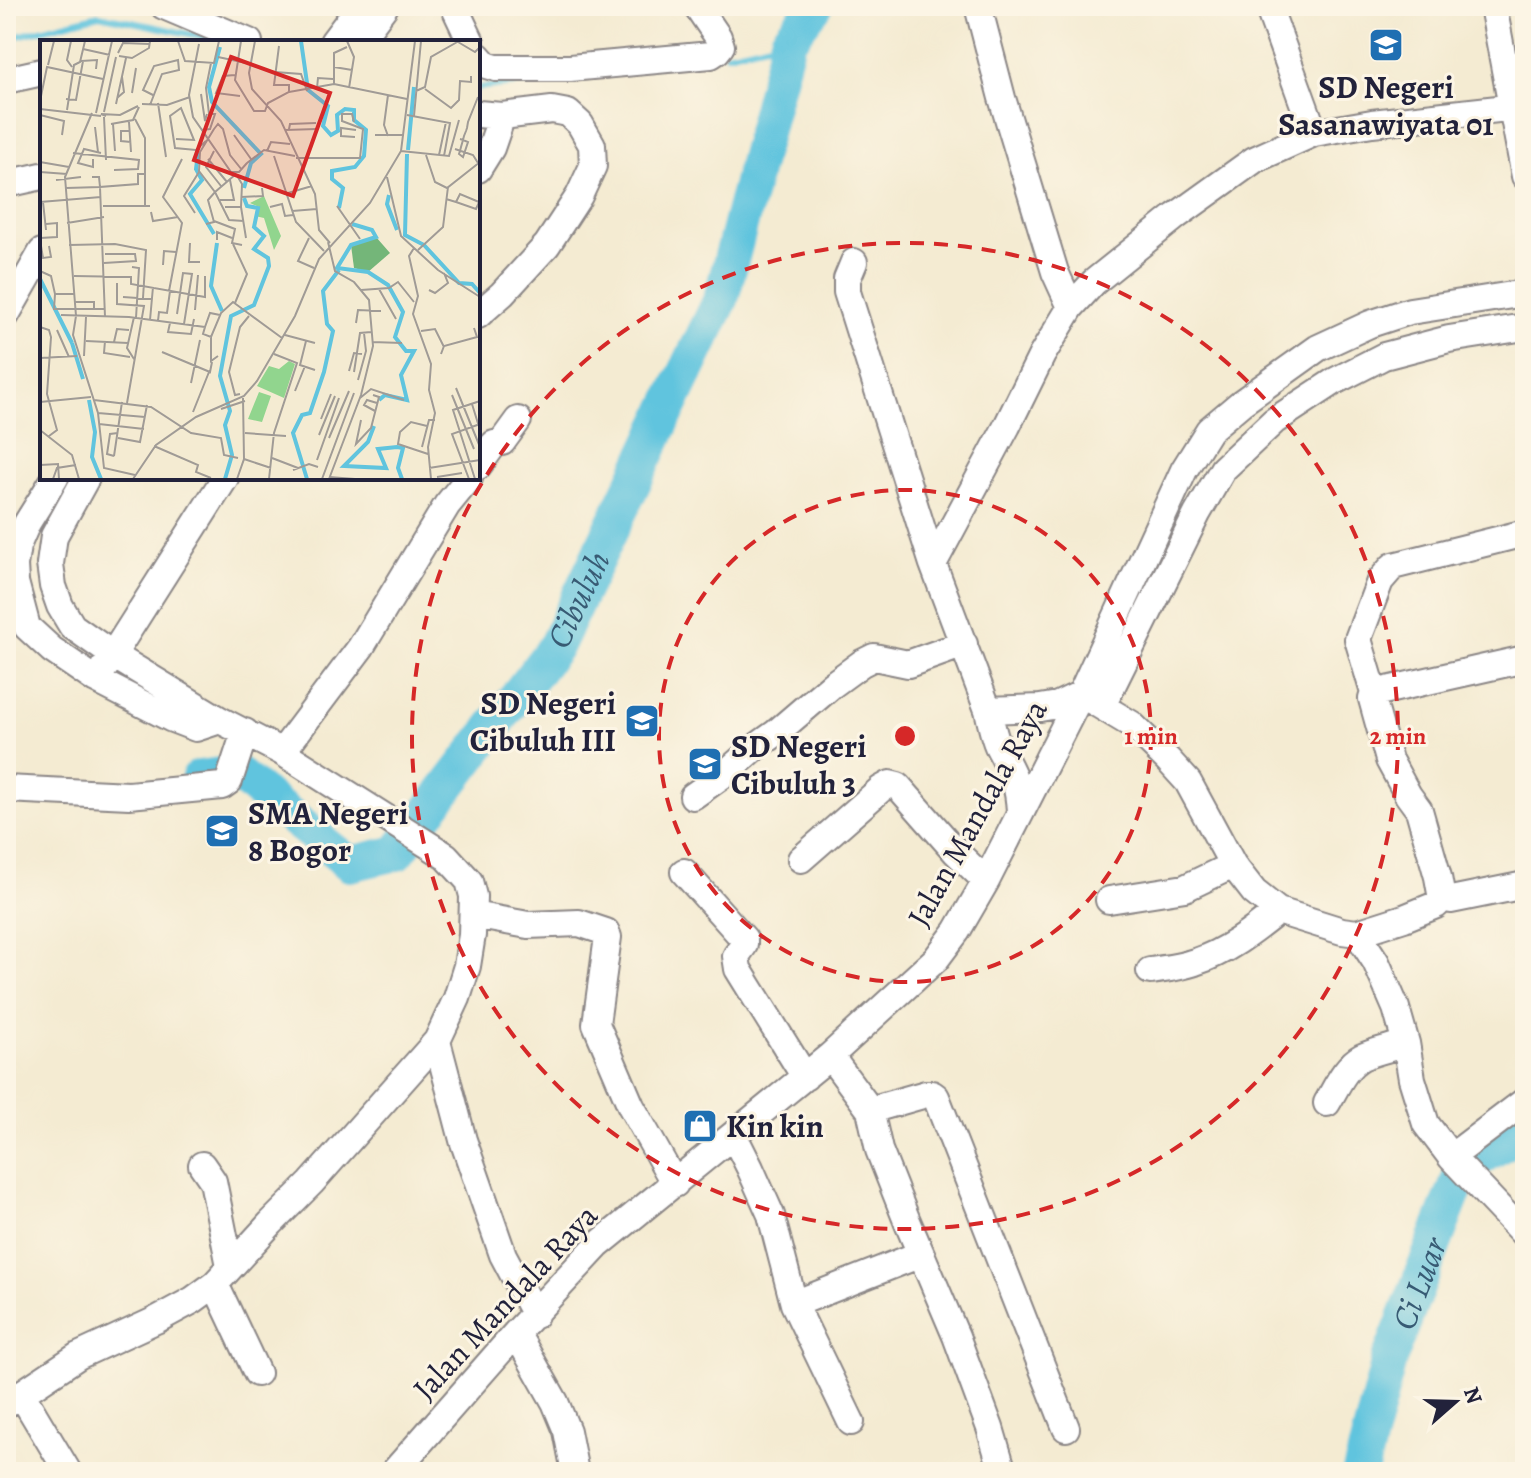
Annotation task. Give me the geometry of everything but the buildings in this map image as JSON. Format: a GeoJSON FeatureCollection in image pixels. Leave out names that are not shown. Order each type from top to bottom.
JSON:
{"type":"FeatureCollection","features":[{"type":"Feature","properties":{"kind":"street"},"geometry":{"type":"LineString","coordinates":[[164,6],[244,40]]}},
{"type":"Feature","properties":{"kind":"street"},"geometry":{"type":"LineString","coordinates":[[334,40],[360,6]]}},
{"type":"Feature","properties":{"kind":"street"},"geometry":{"type":"LineString","coordinates":[[360,40],[385,6]]}},
{"type":"Feature","properties":{"kind":"street"},"geometry":{"type":"LineString","coordinates":[[454,6],[470,40]]}},
{"type":"Feature","properties":{"kind":"street"},"geometry":{"type":"LineString","coordinates":[[480,58],[486,65],[496,68],[570,68],[711,55],[721,46],[697,6]]}},
{"type":"Feature","properties":{"kind":"street"},"geometry":{"type":"LineString","coordinates":[[978,6],[1002,98],[1055,272],[1071,307]]}},
{"type":"Feature","properties":{"kind":"street"},"geometry":{"type":"LineString","coordinates":[[1268,6],[1314,133]]}},
{"type":"Feature","properties":{"kind":"street"},"geometry":{"type":"LineString","coordinates":[[1493,6],[1518,108],[1525,176]]}},
{"type":"Feature","properties":{"kind":"street"},"geometry":{"type":"LineString","coordinates":[[6,80],[40,72]]}},
{"type":"Feature","properties":{"kind":"street"},"geometry":{"type":"LineString","coordinates":[[933,564],[1042,355],[1071,307],[1094,282],[1233,174],[1254,160],[1314,133],[1372,123],[1518,108]]}},
{"type":"Feature","properties":{"kind":"street"},"geometry":{"type":"LineString","coordinates":[[480,166],[491,148],[490,115],[552,110],[568,113],[580,124],[592,145],[593,166],[579,196],[547,245],[480,313]]}},
{"type":"Feature","properties":{"kind":"street"},"geometry":{"type":"LineString","coordinates":[[6,184],[40,176]]}},
{"type":"Feature","properties":{"kind":"street"},"geometry":{"type":"LineString","coordinates":[[6,315],[40,256]]}},
{"type":"Feature","properties":{"kind":"street"},"geometry":{"type":"LineString","coordinates":[[854,262],[847,279],[847,292],[933,564],[988,710],[997,744],[1018,788],[1020,811]]}},
{"type":"Feature","properties":{"kind":"street","name":"Jalan Mandala Raya"},"geometry":{"type":"LineString","coordinates":[[394,1472],[598,1245],[830,1056],[936,959],[957,931],[986,881],[1020,811],[1092,700],[1184,470],[1209,430],[1318,348],[1370,324],[1410,311],[1525,293]]}},
{"type":"Feature","properties":{"kind":"street"},"geometry":{"type":"LineString","coordinates":[[1434,307],[1449,339]]}},
{"type":"Feature","properties":{"kind":"street"},"geometry":{"type":"LineString","coordinates":[[1092,700],[1223,469],[1274,421],[1335,381],[1384,356],[1449,339],[1525,327]]}},
{"type":"Feature","properties":{"kind":"street"},"geometry":{"type":"LineString","coordinates":[[480,463],[494,444],[502,442],[518,420]]}},
{"type":"Feature","properties":{"kind":"street"},"geometry":{"type":"LineString","coordinates":[[54,480],[27,523],[10,568],[18,599],[13,630],[52,650],[96,680],[170,718],[196,728],[220,720]]}},
{"type":"Feature","properties":{"kind":"street"},"geometry":{"type":"LineString","coordinates":[[68,1472],[14,1400],[78,1356],[193,1300],[223,1275],[311,1183],[437,1041],[457,998],[467,966],[473,915],[469,881],[440,852],[282,752],[220,720],[113,655],[72,626],[60,606],[50,564],[54,536],[85,480]]}},
{"type":"Feature","properties":{"kind":"street"},"geometry":{"type":"LineString","coordinates":[[96,680],[224,480]]}},
{"type":"Feature","properties":{"kind":"street"},"geometry":{"type":"LineString","coordinates":[[282,752],[361,647],[447,505],[467,480]]}},
{"type":"Feature","properties":{"kind":"street"},"geometry":{"type":"LineString","coordinates":[[988,710],[1092,700],[1131,724],[1188,782],[1233,865],[1254,892],[1278,911],[1357,933],[1404,918],[1436,905],[1442,899],[1419,810],[1389,760],[1358,639],[1380,581],[1393,566],[1525,533]]}},
{"type":"Feature","properties":{"kind":"street"},"geometry":{"type":"LineString","coordinates":[[693,796],[862,663],[874,657],[908,664],[964,644]]}},
{"type":"Feature","properties":{"kind":"street"},"geometry":{"type":"LineString","coordinates":[[1374,693],[1525,659]]}},
{"type":"Feature","properties":{"kind":"street"},"geometry":{"type":"LineString","coordinates":[[6,789],[129,795],[222,786],[232,772],[245,732]]}},
{"type":"Feature","properties":{"kind":"street"},"geometry":{"type":"LineString","coordinates":[[801,859],[890,784],[898,786],[986,881]]}},
{"type":"Feature","properties":{"kind":"street"},"geometry":{"type":"LineString","coordinates":[[1109,900],[1185,888],[1233,865]]}},
{"type":"Feature","properties":{"kind":"street"},"geometry":{"type":"LineString","coordinates":[[684,872],[744,939],[744,945],[736,956],[738,969],[805,1077]]}},
{"type":"Feature","properties":{"kind":"street"},"geometry":{"type":"LineString","coordinates":[[1451,900],[1525,885]]}},
{"type":"Feature","properties":{"kind":"street"},"geometry":{"type":"LineString","coordinates":[[1150,971],[1194,963],[1250,934],[1278,911]]}},
{"type":"Feature","properties":{"kind":"street"},"geometry":{"type":"LineString","coordinates":[[473,915],[528,925],[579,923],[606,932],[608,937],[596,1024],[631,1106],[675,1184]]}},
{"type":"Feature","properties":{"kind":"street"},"geometry":{"type":"LineString","coordinates":[[1357,933],[1376,962],[1396,1008],[1426,1124],[1460,1166],[1525,1235]]}},
{"type":"Feature","properties":{"kind":"street"},"geometry":{"type":"LineString","coordinates":[[437,1041],[463,1140],[503,1255],[535,1315]]}},
{"type":"Feature","properties":{"kind":"street"},"geometry":{"type":"LineString","coordinates":[[1327,1103],[1351,1066],[1362,1057],[1406,1043]]}},
{"type":"Feature","properties":{"kind":"street"},"geometry":{"type":"LineString","coordinates":[[830,1056],[870,1110],[879,1150],[956,1336],[1003,1472]]}},
{"type":"Feature","properties":{"kind":"street"},"geometry":{"type":"LineString","coordinates":[[870,1110],[926,1094],[936,1097],[1066,1428]]}},
{"type":"Feature","properties":{"kind":"street"},"geometry":{"type":"LineString","coordinates":[[1460,1166],[1525,1101]]}},
{"type":"Feature","properties":{"kind":"street"},"geometry":{"type":"LineString","coordinates":[[734,1136],[771,1215],[794,1304],[851,1422]]}},
{"type":"Feature","properties":{"kind":"street"},"geometry":{"type":"LineString","coordinates":[[202,1165],[213,1181],[223,1275],[257,1373]]}},
{"type":"Feature","properties":{"kind":"street"},"geometry":{"type":"LineString","coordinates":[[794,1304],[921,1254]]}},
{"type":"Feature","properties":{"kind":"street"},"geometry":{"type":"LineString","coordinates":[[516,1333],[555,1402],[567,1431],[575,1472]]}},
{"type":"Feature","properties":{"kind":"waterway","name":"Cibuluh"},"geometry":{"type":"LineString","coordinates":[[199,778],[236,773],[350,864],[397,853],[556,645],[721,299],[788,40],[815,6]]}},
{"type":"Feature","properties":{"kind":"waterway"},"geometry":{"type":"LineString","coordinates":[[6,39],[99,15],[209,38]]}},
{"type":"Feature","properties":{"kind":"waterway"},"geometry":{"type":"LineString","coordinates":[[727,54],[788,40]]}},
{"type":"Feature","properties":{"kind":"waterway"},"geometry":{"type":"LineString","coordinates":[[480,88],[554,80]]}},
{"type":"Feature","properties":{"kind":"waterway","name":"Ci Luar"},"geometry":{"type":"LineString","coordinates":[[1360,1472],[1389,1360],[1463,1169],[1525,1129]]}},
{"type":"Feature","properties":{"kind":"place","name":"SD Negeri Sasanawiyata 01"},"geometry":{"type":"Point","coordinates":[1386,45]}},
{"type":"Feature","properties":{"kind":"place","name":"SD Negeri Cibuluh III"},"geometry":{"type":"Point","coordinates":[642,721]}},
{"type":"Feature","properties":{"kind":"place","name":"SD Negeri Cibuluh 3"},"geometry":{"type":"Point","coordinates":[705,764]}},
{"type":"Feature","properties":{"kind":"place","name":"SMA Negeri 8 Bogor"},"geometry":{"type":"Point","coordinates":[222,831]}},
{"type":"Feature","properties":{"kind":"place","name":"Kin kin"},"geometry":{"type":"Point","coordinates":[700,1126]}}]}
